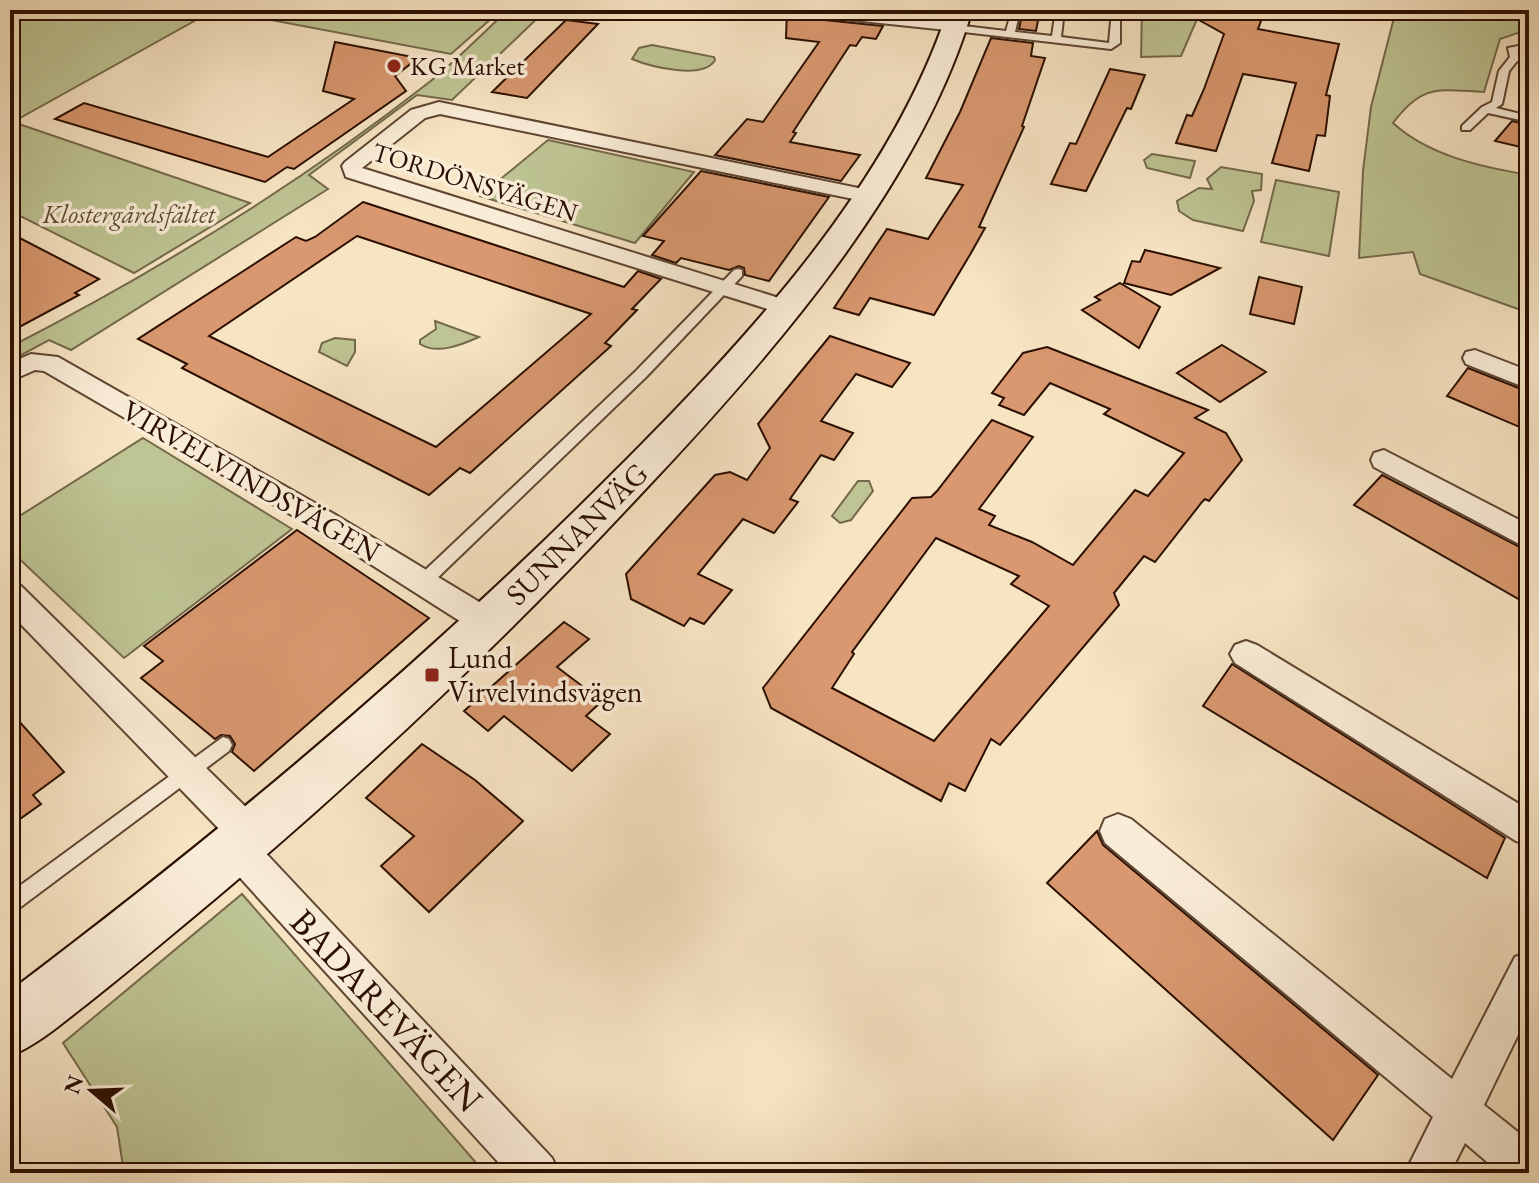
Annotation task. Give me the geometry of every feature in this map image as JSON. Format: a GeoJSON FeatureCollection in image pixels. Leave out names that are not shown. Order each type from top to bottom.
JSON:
{"type":"FeatureCollection","features":[{"type":"Feature","properties":{"kind":"street"},"geometry":{"type":"LineString","coordinates":[[805,10],[957,21]]}},
{"type":"Feature","properties":{"kind":"street","name":"SUNNANVÄG"},"geometry":{"type":"LineString","coordinates":[[10,1027],[243,841],[488,623],[699,411],[787,308],[868,196],[922,103],[957,21]]}},
{"type":"Feature","properties":{"kind":"street","name":"TORDÖNSVÄGEN"},"geometry":{"type":"LineString","coordinates":[[787,308],[732,280],[360,176],[353,173],[352,166],[418,114],[439,108],[868,196]]}},
{"type":"Feature","properties":{"kind":"street"},"geometry":{"type":"LineString","coordinates":[[1475,358],[1529,381]]}},
{"type":"Feature","properties":{"kind":"street","name":"VIRVELVINDSVÄGEN"},"geometry":{"type":"LineString","coordinates":[[10,373],[31,362],[49,363],[424,581],[488,623]]}},
{"type":"Feature","properties":{"kind":"street"},"geometry":{"type":"LineString","coordinates":[[1384,460],[1529,538]]}},
{"type":"Feature","properties":{"kind":"street"},"geometry":{"type":"LineString","coordinates":[[10,594],[189,773],[243,841]]}},
{"type":"Feature","properties":{"kind":"street"},"geometry":{"type":"LineString","coordinates":[[1246,654],[1529,829]]}},
{"type":"Feature","properties":{"kind":"street"},"geometry":{"type":"LineString","coordinates":[[1118,831],[1529,1169]]}},
{"type":"Feature","properties":{"kind":"street","name":"BADAREVÄGEN"},"geometry":{"type":"LineString","coordinates":[[243,841],[537,1173]]}},
{"type":"Feature","properties":{"kind":"street"},"geometry":{"type":"LineString","coordinates":[[1427,1173],[1529,971]]}},
{"type":"Feature","properties":{"kind":"lane"},"geometry":{"type":"LineString","coordinates":[[1010,35],[1016,10]]}},
{"type":"Feature","properties":{"kind":"lane"},"geometry":{"type":"LineString","coordinates":[[1056,41],[1060,10]]}},
{"type":"Feature","properties":{"kind":"lane"},"geometry":{"type":"LineString","coordinates":[[957,21],[1010,35],[1111,46],[1115,43],[1116,10]]}},
{"type":"Feature","properties":{"kind":"lane"},"geometry":{"type":"LineString","coordinates":[[1529,47],[1511,50],[1515,57],[1529,63]]}},
{"type":"Feature","properties":{"kind":"lane"},"geometry":{"type":"LineString","coordinates":[[1466,128],[1486,109],[1497,104],[1504,71],[1515,57]]}},
{"type":"Feature","properties":{"kind":"lane"},"geometry":{"type":"LineString","coordinates":[[1486,109],[1529,119]]}},
{"type":"Feature","properties":{"kind":"lane"},"geometry":{"type":"LineString","coordinates":[[424,581],[650,365],[732,280]]}},
{"type":"Feature","properties":{"kind":"lane"},"geometry":{"type":"LineString","coordinates":[[10,905],[223,745]]}},
{"type":"Feature","properties":{"kind":"green space","name":"Klostergårdsfältet"},"geometry":{"type":"Polygon","coordinates":[[[10,10],[214,10],[13,122],[250,203],[134,273],[10,211],[10,10]]]}},
{"type":"Feature","properties":{"kind":"green space"},"geometry":{"type":"Polygon","coordinates":[[[218,10],[501,10],[451,54],[218,10]]]}},
{"type":"Feature","properties":{"kind":"green space"},"geometry":{"type":"Polygon","coordinates":[[[508,10],[546,10],[452,100],[417,95],[309,175],[328,189],[71,350],[49,340],[10,361],[10,347],[174,256],[332,154],[432,80],[508,10]]]}},
{"type":"Feature","properties":{"kind":"green space"},"geometry":{"type":"Polygon","coordinates":[[[1142,10],[1201,10],[1181,56],[1141,57],[1142,10]]]}},
{"type":"Feature","properties":{"kind":"green space"},"geometry":{"type":"Polygon","coordinates":[[[1396,10],[1522,10],[1529,21],[1518,33],[1500,39],[1484,92],[1443,90],[1423,95],[1393,123],[1439,152],[1475,164],[1529,175],[1529,313],[1420,274],[1413,252],[1359,258],[1363,171],[1371,107],[1396,10]]]}},
{"type":"Feature","properties":{"kind":"green space"},"geometry":{"type":"Polygon","coordinates":[[[652,45],[714,57],[715,60],[709,66],[689,71],[632,59],[639,48],[652,45]]]}},
{"type":"Feature","properties":{"kind":"green space"},"geometry":{"type":"Polygon","coordinates":[[[548,140],[694,172],[635,243],[480,196],[548,140]]]}},
{"type":"Feature","properties":{"kind":"green space"},"geometry":{"type":"Polygon","coordinates":[[[1152,154],[1195,161],[1190,178],[1147,168],[1144,160],[1152,154]]]}},
{"type":"Feature","properties":{"kind":"green space"},"geometry":{"type":"Polygon","coordinates":[[[1221,167],[1262,174],[1261,190],[1252,191],[1254,201],[1243,231],[1193,220],[1179,211],[1177,201],[1199,188],[1212,189],[1207,179],[1221,167]]]}},
{"type":"Feature","properties":{"kind":"green space"},"geometry":{"type":"Polygon","coordinates":[[[1276,180],[1339,192],[1329,256],[1261,242],[1276,180]]]}},
{"type":"Feature","properties":{"kind":"green space"},"geometry":{"type":"Polygon","coordinates":[[[435,321],[479,337],[441,349],[420,344],[420,340],[436,329],[435,321]]]}},
{"type":"Feature","properties":{"kind":"green space"},"geometry":{"type":"Polygon","coordinates":[[[335,338],[355,340],[355,352],[347,366],[319,352],[322,343],[335,338]]]}},
{"type":"Feature","properties":{"kind":"green space"},"geometry":{"type":"Polygon","coordinates":[[[143,438],[292,529],[124,658],[10,550],[10,522],[143,438]]]}},
{"type":"Feature","properties":{"kind":"green space"},"geometry":{"type":"Polygon","coordinates":[[[858,481],[869,481],[873,491],[851,520],[840,523],[832,516],[858,481]]]}},
{"type":"Feature","properties":{"kind":"green space"},"geometry":{"type":"Polygon","coordinates":[[[242,894],[485,1173],[124,1173],[117,1127],[63,1043],[242,894]]]}},
{"type":"Feature","properties":{"kind":"building"},"geometry":{"type":"Polygon","coordinates":[[[787,10],[794,10],[805,18],[883,26],[876,39],[862,37],[856,46],[850,45],[793,132],[796,133],[790,142],[860,155],[841,181],[715,155],[747,119],[763,122],[819,42],[786,38],[787,10]]]}},
{"type":"Feature","properties":{"kind":"building"},"geometry":{"type":"Polygon","coordinates":[[[1023,10],[1040,10],[1036,31],[1019,29],[1023,10]]]}},
{"type":"Feature","properties":{"kind":"building"},"geometry":{"type":"Polygon","coordinates":[[[1181,10],[1233,15],[1236,10],[1265,10],[1258,29],[1339,44],[1326,95],[1330,96],[1325,136],[1317,135],[1309,171],[1272,163],[1296,83],[1243,74],[1216,151],[1176,143],[1187,115],[1192,116],[1204,89],[1224,34],[1181,10]]]}},
{"type":"Feature","properties":{"kind":"building"},"geometry":{"type":"Polygon","coordinates":[[[566,20],[598,24],[527,98],[492,92],[566,20]]]}},
{"type":"Feature","properties":{"kind":"building"},"geometry":{"type":"Polygon","coordinates":[[[991,38],[1033,43],[1031,56],[1045,58],[1024,127],[979,227],[985,228],[971,253],[934,315],[870,298],[859,315],[834,308],[887,229],[928,239],[963,185],[926,178],[960,112],[991,38]]]}},
{"type":"Feature","properties":{"kind":"building"},"geometry":{"type":"Polygon","coordinates":[[[335,42],[418,58],[395,76],[406,91],[294,169],[287,167],[265,182],[55,119],[84,103],[268,157],[354,99],[323,91],[335,42]]]}},
{"type":"Feature","properties":{"kind":"building"},"geometry":{"type":"Polygon","coordinates":[[[1110,69],[1145,75],[1131,109],[1127,108],[1086,191],[1051,184],[1070,143],[1076,144],[1110,69]]]}},
{"type":"Feature","properties":{"kind":"building"},"geometry":{"type":"Polygon","coordinates":[[[1512,121],[1529,125],[1529,149],[1495,141],[1512,121]]]}},
{"type":"Feature","properties":{"kind":"building"},"geometry":{"type":"Polygon","coordinates":[[[701,171],[829,197],[769,281],[745,275],[744,268],[739,266],[729,270],[681,258],[676,263],[652,255],[664,241],[643,236],[701,171]]]}},
{"type":"Feature","properties":{"kind":"building"},"geometry":{"type":"Polygon","coordinates":[[[363,202],[624,287],[638,271],[661,279],[605,343],[611,346],[470,473],[460,468],[429,495],[182,368],[187,364],[138,339],[296,237],[306,241],[363,202]],[[357,236],[209,336],[436,447],[591,314],[357,236]]]}},
{"type":"Feature","properties":{"kind":"building"},"geometry":{"type":"Polygon","coordinates":[[[10,233],[99,279],[75,293],[79,295],[10,332],[10,233]]]}},
{"type":"Feature","properties":{"kind":"building"},"geometry":{"type":"Polygon","coordinates":[[[1145,250],[1220,268],[1171,295],[1124,283],[1132,261],[1140,262],[1145,250]]]}},
{"type":"Feature","properties":{"kind":"building"},"geometry":{"type":"Polygon","coordinates":[[[1259,277],[1302,287],[1294,324],[1250,314],[1259,277]]]}},
{"type":"Feature","properties":{"kind":"building"},"geometry":{"type":"Polygon","coordinates":[[[1120,283],[1160,307],[1139,348],[1082,310],[1100,300],[1095,297],[1120,283]]]}},
{"type":"Feature","properties":{"kind":"building"},"geometry":{"type":"Polygon","coordinates":[[[830,336],[910,363],[892,387],[856,374],[821,421],[853,433],[834,460],[821,455],[790,499],[798,502],[774,533],[743,519],[698,574],[732,590],[704,624],[690,618],[684,626],[631,599],[626,574],[715,475],[730,472],[747,480],[770,448],[758,424],[830,336]]]}},
{"type":"Feature","properties":{"kind":"building"},"geometry":{"type":"Polygon","coordinates":[[[1222,345],[1266,372],[1220,402],[1177,373],[1222,345]]]}},
{"type":"Feature","properties":{"kind":"building"},"geometry":{"type":"Polygon","coordinates":[[[1047,347],[1208,410],[1195,418],[1226,433],[1242,460],[1209,501],[1205,499],[1202,502],[1155,562],[1144,556],[1114,593],[1119,605],[1000,745],[991,739],[965,791],[949,783],[941,801],[771,708],[763,688],[912,498],[931,497],[992,420],[1033,437],[979,509],[995,516],[989,525],[1032,542],[1073,565],[1135,490],[1148,496],[1184,453],[1104,414],[1110,409],[1050,383],[1024,415],[999,405],[1004,398],[992,393],[1023,353],[1047,347]],[[936,538],[852,652],[854,654],[832,688],[934,741],[1049,606],[1011,584],[1019,576],[936,538]]]}},
{"type":"Feature","properties":{"kind":"building"},"geometry":{"type":"Polygon","coordinates":[[[1468,368],[1529,392],[1529,431],[1447,396],[1468,368]]]}},
{"type":"Feature","properties":{"kind":"building"},"geometry":{"type":"Polygon","coordinates":[[[1382,475],[1529,552],[1529,605],[1354,505],[1382,475]]]}},
{"type":"Feature","properties":{"kind":"building"},"geometry":{"type":"Polygon","coordinates":[[[297,530],[429,618],[254,771],[232,752],[235,744],[230,736],[221,735],[215,739],[141,678],[163,661],[144,646],[297,530]]]}},
{"type":"Feature","properties":{"kind":"building"},"geometry":{"type":"Polygon","coordinates":[[[564,622],[589,639],[557,667],[602,701],[586,716],[610,734],[572,771],[504,716],[488,731],[464,711],[564,622]]]}},
{"type":"Feature","properties":{"kind":"building"},"geometry":{"type":"Polygon","coordinates":[[[1232,664],[1505,838],[1487,878],[1203,706],[1232,664]]]}},
{"type":"Feature","properties":{"kind":"building"},"geometry":{"type":"Polygon","coordinates":[[[10,711],[64,772],[33,795],[41,804],[10,826],[10,711]]]}},
{"type":"Feature","properties":{"kind":"building"},"geometry":{"type":"Polygon","coordinates":[[[422,744],[475,780],[523,821],[429,912],[381,866],[414,836],[366,798],[422,744]]]}},
{"type":"Feature","properties":{"kind":"building"},"geometry":{"type":"Polygon","coordinates":[[[1097,831],[1103,845],[1378,1075],[1333,1140],[1047,883],[1097,831]]]}},
{"type":"Feature","properties":{"kind":"place","name":"KG Market"},"geometry":{"type":"Point","coordinates":[394,66]}},
{"type":"Feature","properties":{"kind":"place","name":"Lund Virvelvindsvägen"},"geometry":{"type":"Point","coordinates":[432,675]}}]}
